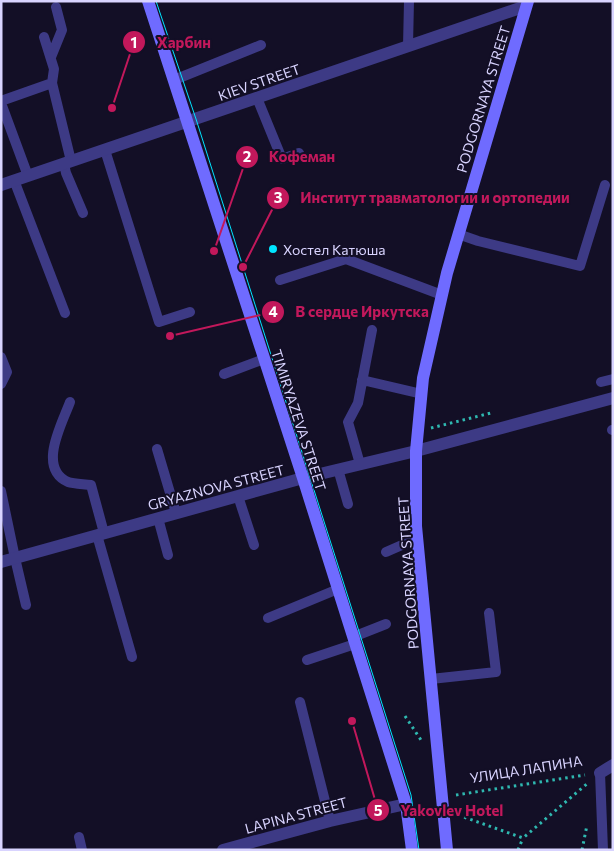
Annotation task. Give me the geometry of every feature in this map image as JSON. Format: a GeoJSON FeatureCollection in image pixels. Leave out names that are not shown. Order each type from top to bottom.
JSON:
{"type":"FeatureCollection","features":[{"type":"Feature","properties":{"kind":"street","name":"TIMIRYAZEVA STREET"},"geometry":{"type":"LineString","coordinates":[[148,1],[303,478],[406,804],[412,850]]}},
{"type":"Feature","properties":{"kind":"street","name":"KIEV STREET"},"geometry":{"type":"LineString","coordinates":[[1,185],[408,46],[527,3]]}},
{"type":"Feature","properties":{"kind":"street","name":"PODGORNAYA STREET"},"geometry":{"type":"LineString","coordinates":[[443,797],[418,538],[416,451],[422,394],[442,295],[458,234],[527,3]]}},
{"type":"Feature","properties":{"kind":"street","name":"GRYAZNOVA STREET"},"geometry":{"type":"LineString","coordinates":[[1,562],[303,478],[416,451],[613,398]]}},
{"type":"Feature","properties":{"kind":"street","name":"УЛИЦА ЛАПИНА"},"geometry":{"type":"LineString","coordinates":[[600,773],[613,765]]}},
{"type":"Feature","properties":{"kind":"street"},"geometry":{"type":"LineString","coordinates":[[443,797],[447,850]]}},
{"type":"Feature","properties":{"kind":"street","name":"LAPINA STREET"},"geometry":{"type":"LineString","coordinates":[[222,850],[261,845],[330,821],[406,804]]}},
{"type":"Feature","properties":{"kind":"lane"},"geometry":{"type":"LineString","coordinates":[[408,46],[409,1]]}},
{"type":"Feature","properties":{"kind":"lane"},"geometry":{"type":"LineString","coordinates":[[51,58],[62,30],[56,7]]}},
{"type":"Feature","properties":{"kind":"lane"},"geometry":{"type":"LineString","coordinates":[[44,36],[54,69],[52,82],[67,162],[66,173],[84,213]]}},
{"type":"Feature","properties":{"kind":"lane"},"geometry":{"type":"LineString","coordinates":[[174,80],[261,45]]}},
{"type":"Feature","properties":{"kind":"lane"},"geometry":{"type":"LineString","coordinates":[[28,176],[1,102],[52,82]]}},
{"type":"Feature","properties":{"kind":"lane"},"geometry":{"type":"LineString","coordinates":[[257,98],[282,159],[300,153]]}},
{"type":"Feature","properties":{"kind":"lane"},"geometry":{"type":"LineString","coordinates":[[105,150],[159,322],[190,312]]}},
{"type":"Feature","properties":{"kind":"lane"},"geometry":{"type":"LineString","coordinates":[[14,180],[65,313]]}},
{"type":"Feature","properties":{"kind":"lane"},"geometry":{"type":"LineString","coordinates":[[458,234],[478,241],[580,266],[604,185]]}},
{"type":"Feature","properties":{"kind":"lane"},"geometry":{"type":"LineString","coordinates":[[280,280],[346,259],[442,295]]}},
{"type":"Feature","properties":{"kind":"lane"},"geometry":{"type":"LineString","coordinates":[[360,464],[348,422],[358,403],[372,330]]}},
{"type":"Feature","properties":{"kind":"lane"},"geometry":{"type":"LineString","coordinates":[[1,357],[7,372],[1,384]]}},
{"type":"Feature","properties":{"kind":"lane"},"geometry":{"type":"LineString","coordinates":[[224,374],[264,359]]}},
{"type":"Feature","properties":{"kind":"lane"},"geometry":{"type":"LineString","coordinates":[[601,382],[613,379]]}},
{"type":"Feature","properties":{"kind":"lane"},"geometry":{"type":"LineString","coordinates":[[362,380],[422,394]]}},
{"type":"Feature","properties":{"kind":"lane"},"geometry":{"type":"LineString","coordinates":[[70,402],[52,459],[56,474],[68,482],[91,485],[101,534],[132,657]]}},
{"type":"Feature","properties":{"kind":"lane"},"geometry":{"type":"LineString","coordinates":[[157,449],[176,513]]}},
{"type":"Feature","properties":{"kind":"lane"},"geometry":{"type":"LineString","coordinates":[[338,469],[348,504]]}},
{"type":"Feature","properties":{"kind":"lane"},"geometry":{"type":"LineString","coordinates":[[1,491],[26,605]]}},
{"type":"Feature","properties":{"kind":"lane"},"geometry":{"type":"LineString","coordinates":[[238,496],[254,545]]}},
{"type":"Feature","properties":{"kind":"lane"},"geometry":{"type":"LineString","coordinates":[[158,518],[168,555]]}},
{"type":"Feature","properties":{"kind":"lane"},"geometry":{"type":"LineString","coordinates":[[386,552],[418,538]]}},
{"type":"Feature","properties":{"kind":"lane"},"geometry":{"type":"LineString","coordinates":[[268,618],[338,589]]}},
{"type":"Feature","properties":{"kind":"lane"},"geometry":{"type":"LineString","coordinates":[[431,680],[496,672],[489,613]]}},
{"type":"Feature","properties":{"kind":"lane"},"geometry":{"type":"LineString","coordinates":[[307,660],[354,641],[386,624]]}},
{"type":"Feature","properties":{"kind":"lane"},"geometry":{"type":"LineString","coordinates":[[300,702],[330,821]]}},
{"type":"Feature","properties":{"kind":"lane"},"geometry":{"type":"LineString","coordinates":[[600,773],[603,850]]}},
{"type":"Feature","properties":{"kind":"lane"},"geometry":{"type":"LineString","coordinates":[[79,837],[82,850]]}},
{"type":"Feature","properties":{"kind":"path","name":"УЛИЦА ЛАПИНА"},"geometry":{"type":"LineString","coordinates":[[443,797],[600,773]]}},
{"type":"Feature","properties":{"kind":"path"},"geometry":{"type":"LineString","coordinates":[[518,850],[523,838],[600,773]]}},
{"type":"Feature","properties":{"kind":"path"},"geometry":{"type":"LineString","coordinates":[[458,815],[523,838]]}},
{"type":"Feature","properties":{"kind":"tram line"},"geometry":{"type":"LineString","coordinates":[[156,1],[196,119],[411,795],[419,850]]}},
{"type":"Feature","properties":{"kind":"place","name":"Харбин"},"geometry":{"type":"Point","coordinates":[112,108]}},
{"type":"Feature","properties":{"kind":"place","name":"Хостел Катюша"},"geometry":{"type":"Point","coordinates":[273,249]}},
{"type":"Feature","properties":{"kind":"place","name":"Кофеман"},"geometry":{"type":"Point","coordinates":[214,251]}},
{"type":"Feature","properties":{"kind":"place","name":"Институт травматологии и ортопедии"},"geometry":{"type":"Point","coordinates":[243,267]}},
{"type":"Feature","properties":{"kind":"place","name":"В сердце Иркутска"},"geometry":{"type":"Point","coordinates":[170,336]}},
{"type":"Feature","properties":{"kind":"place","name":"Yakovlev Hotel"},"geometry":{"type":"Point","coordinates":[352,721]}}]}
